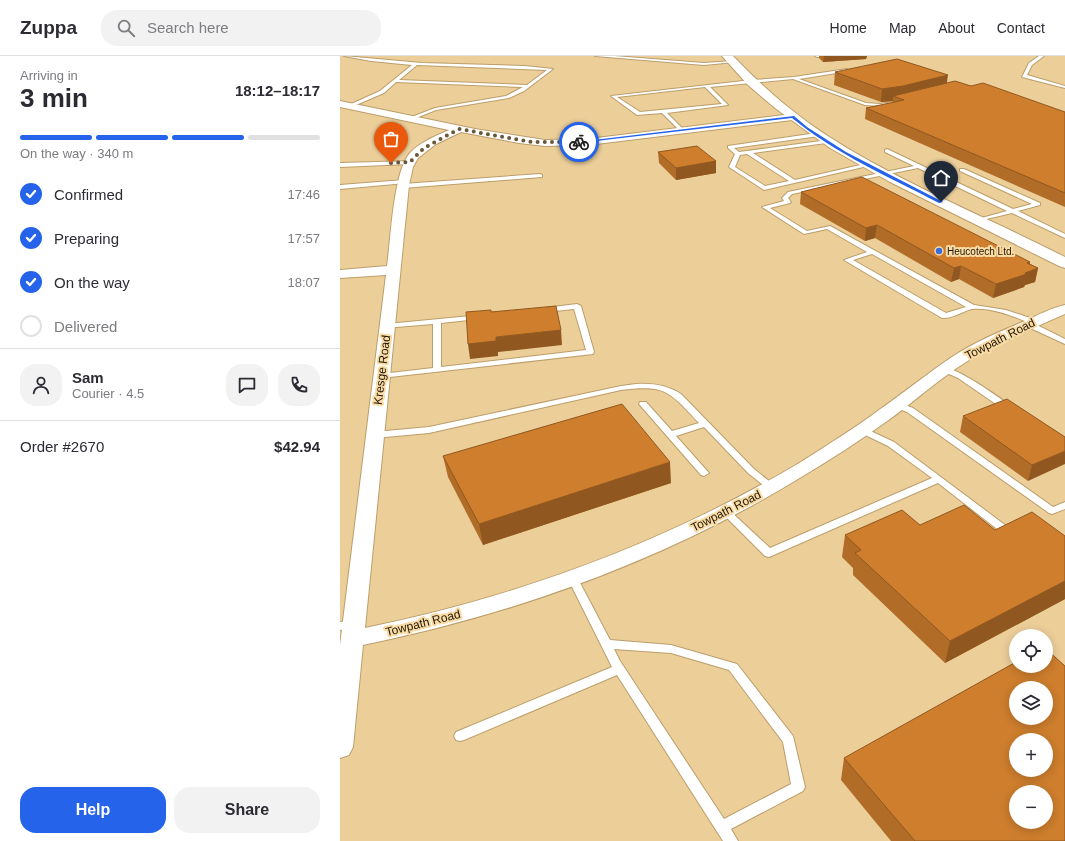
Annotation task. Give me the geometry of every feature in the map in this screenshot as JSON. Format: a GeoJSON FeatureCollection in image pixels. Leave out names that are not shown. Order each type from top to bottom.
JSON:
{"type":"FeatureCollection","features":[{"type":"Feature","properties":{"kind":"main road"},"geometry":{"type":"LineString","coordinates":[[730,59],[792,117],[821,138],[869,166],[1065,262]]}},
{"type":"Feature","properties":{"kind":"street"},"geometry":{"type":"LineString","coordinates":[[340,104],[525,141],[560,143],[588,142],[792,117]]}},
{"type":"Feature","properties":{"kind":"street","name":"Kresge Road"},"geometry":{"type":"LineString","coordinates":[[340,747],[349,630],[375,435],[403,184],[410,162],[424,148],[459,129]]}},
{"type":"Feature","properties":{"kind":"street"},"geometry":{"type":"LineString","coordinates":[[340,274],[393,270]]}},
{"type":"Feature","properties":{"kind":"street","name":"Towpath Road"},"geometry":{"type":"LineString","coordinates":[[349,630],[430,623],[479,609],[615,562],[675,536],[726,512],[836,448],[945,369],[988,343],[1065,309]]}},
{"type":"Feature","properties":{"kind":"lane"},"geometry":{"type":"LineString","coordinates":[[346,56],[417,64],[506,66],[551,69],[528,86],[507,97],[435,109],[411,118]]}},
{"type":"Feature","properties":{"kind":"lane"},"geometry":{"type":"LineString","coordinates":[[599,56],[694,64],[730,59]]}},
{"type":"Feature","properties":{"kind":"lane"},"geometry":{"type":"LineString","coordinates":[[687,56],[694,64]]}},
{"type":"Feature","properties":{"kind":"lane"},"geometry":{"type":"LineString","coordinates":[[817,56],[855,56]]}},
{"type":"Feature","properties":{"kind":"lane"},"geometry":{"type":"LineString","coordinates":[[1042,56],[1030,64],[1024,76],[1065,87]]}},
{"type":"Feature","properties":{"kind":"lane"},"geometry":{"type":"LineString","coordinates":[[351,106],[382,92],[417,64]]}},
{"type":"Feature","properties":{"kind":"lane"},"geometry":{"type":"LineString","coordinates":[[706,86],[726,105],[639,114],[613,96],[752,81],[793,78],[850,70]]}},
{"type":"Feature","properties":{"kind":"lane"},"geometry":{"type":"LineString","coordinates":[[793,78],[866,104],[880,105],[896,103]]}},
{"type":"Feature","properties":{"kind":"lane"},"geometry":{"type":"LineString","coordinates":[[395,81],[528,86]]}},
{"type":"Feature","properties":{"kind":"lane"},"geometry":{"type":"LineString","coordinates":[[664,112],[682,131]]}},
{"type":"Feature","properties":{"kind":"lane"},"geometry":{"type":"LineString","coordinates":[[821,138],[749,153],[738,154],[730,148],[821,138]]}},
{"type":"Feature","properties":{"kind":"lane"},"geometry":{"type":"LineString","coordinates":[[887,151],[1065,236]]}},
{"type":"Feature","properties":{"kind":"lane"},"geometry":{"type":"LineString","coordinates":[[749,153],[795,182]]}},
{"type":"Feature","properties":{"kind":"lane"},"geometry":{"type":"LineString","coordinates":[[738,154],[732,167],[764,188],[869,166]]}},
{"type":"Feature","properties":{"kind":"lane"},"geometry":{"type":"LineString","coordinates":[[340,165],[410,162]]}},
{"type":"Feature","properties":{"kind":"lane"},"geometry":{"type":"LineString","coordinates":[[919,166],[790,193],[785,198],[788,202],[765,207],[806,233],[828,227],[972,307]]}},
{"type":"Feature","properties":{"kind":"lane"},"geometry":{"type":"LineString","coordinates":[[962,170],[1038,204],[980,220]]}},
{"type":"Feature","properties":{"kind":"lane"},"geometry":{"type":"LineString","coordinates":[[340,187],[540,176]]}},
{"type":"Feature","properties":{"kind":"lane"},"geometry":{"type":"LineString","coordinates":[[873,252],[847,260],[945,316],[972,307],[987,307],[1003,310],[1031,323],[1065,342]]}},
{"type":"Feature","properties":{"kind":"lane"},"geometry":{"type":"LineString","coordinates":[[381,376],[590,352],[577,306],[538,310]]}},
{"type":"Feature","properties":{"kind":"lane"},"geometry":{"type":"LineString","coordinates":[[387,326],[484,316]]}},
{"type":"Feature","properties":{"kind":"lane"},"geometry":{"type":"LineString","coordinates":[[437,321],[437,370]]}},
{"type":"Feature","properties":{"kind":"lane"},"geometry":{"type":"LineString","coordinates":[[945,369],[961,376],[1019,415]]}},
{"type":"Feature","properties":{"kind":"lane"},"geometry":{"type":"LineString","coordinates":[[375,435],[429,430],[621,388],[647,385],[661,387],[672,391],[751,471],[771,487]]}},
{"type":"Feature","properties":{"kind":"lane"},"geometry":{"type":"LineString","coordinates":[[643,404],[704,473]]}},
{"type":"Feature","properties":{"kind":"lane"},"geometry":{"type":"LineString","coordinates":[[897,405],[910,410],[1052,512],[1065,505]]}},
{"type":"Feature","properties":{"kind":"lane"},"geometry":{"type":"LineString","coordinates":[[670,435],[705,424]]}},
{"type":"Feature","properties":{"kind":"lane"},"geometry":{"type":"LineString","coordinates":[[862,430],[891,444],[1005,530]]}},
{"type":"Feature","properties":{"kind":"lane"},"geometry":{"type":"LineString","coordinates":[[726,512],[769,553],[938,479]]}},
{"type":"Feature","properties":{"kind":"lane"},"geometry":{"type":"LineString","coordinates":[[572,577],[620,669],[731,841]]}},
{"type":"Feature","properties":{"kind":"lane"},"geometry":{"type":"LineString","coordinates":[[606,644],[671,649],[733,667],[789,740],[798,787],[722,827]]}},
{"type":"Feature","properties":{"kind":"lane"},"geometry":{"type":"LineString","coordinates":[[460,736],[620,669]]}},
{"type":"Feature","properties":{"kind":"building"},"geometry":{"type":"Polygon","coordinates":[[[897,59],[948,75],[903,86],[882,89],[835,72],[897,59]]]}},
{"type":"Feature","properties":{"kind":"building"},"geometry":{"type":"Polygon","coordinates":[[[955,81],[971,86],[983,83],[1065,112],[1065,193],[866,108],[904,100],[893,96],[955,81]]]}},
{"type":"Feature","properties":{"kind":"building"},"geometry":{"type":"Polygon","coordinates":[[[697,146],[716,161],[676,168],[658,152],[697,146]]]}},
{"type":"Feature","properties":{"kind":"building","name":"Heucotech Ltd."},"geometry":{"type":"Polygon","coordinates":[[[862,177],[1030,262],[1027,263],[1038,268],[1025,273],[1027,274],[996,284],[961,266],[954,268],[877,225],[866,228],[801,192],[862,177]]]}},
{"type":"Feature","properties":{"kind":"building"},"geometry":{"type":"Polygon","coordinates":[[[556,306],[561,330],[496,337],[496,341],[468,344],[466,312],[491,310],[491,312],[556,306]]]}},
{"type":"Feature","properties":{"kind":"building"},"geometry":{"type":"Polygon","coordinates":[[[1007,399],[1065,437],[1065,451],[1032,465],[963,416],[1007,399]]]}},
{"type":"Feature","properties":{"kind":"building"},"geometry":{"type":"Polygon","coordinates":[[[622,404],[670,462],[479,524],[443,456],[622,404]]]}},
{"type":"Feature","properties":{"kind":"building"},"geometry":{"type":"Polygon","coordinates":[[[964,505],[995,530],[1032,512],[1065,536],[1065,581],[950,641],[855,553],[861,550],[845,535],[902,510],[920,525],[964,505]]]}},
{"type":"Feature","properties":{"kind":"building"},"geometry":{"type":"Polygon","coordinates":[[[1053,655],[1065,666],[1065,841],[915,841],[844,758],[1009,666],[1009,673],[1053,673],[1053,655]]]}},
{"type":"Feature","properties":{"kind":"way so far"},"geometry":{"type":"LineString","coordinates":[[391,163],[410,162],[416,154],[424,148],[459,129],[532,142],[579,142]]}},
{"type":"Feature","properties":{"kind":"place","name":"Heucotech Ltd."},"geometry":{"type":"Point","coordinates":[939,251]}},
{"type":"Feature","properties":{"kind":"route"},"geometry":{"type":"LineString","coordinates":[[579,142],[792,117],[828,143],[845,153],[941,202]]}}]}
